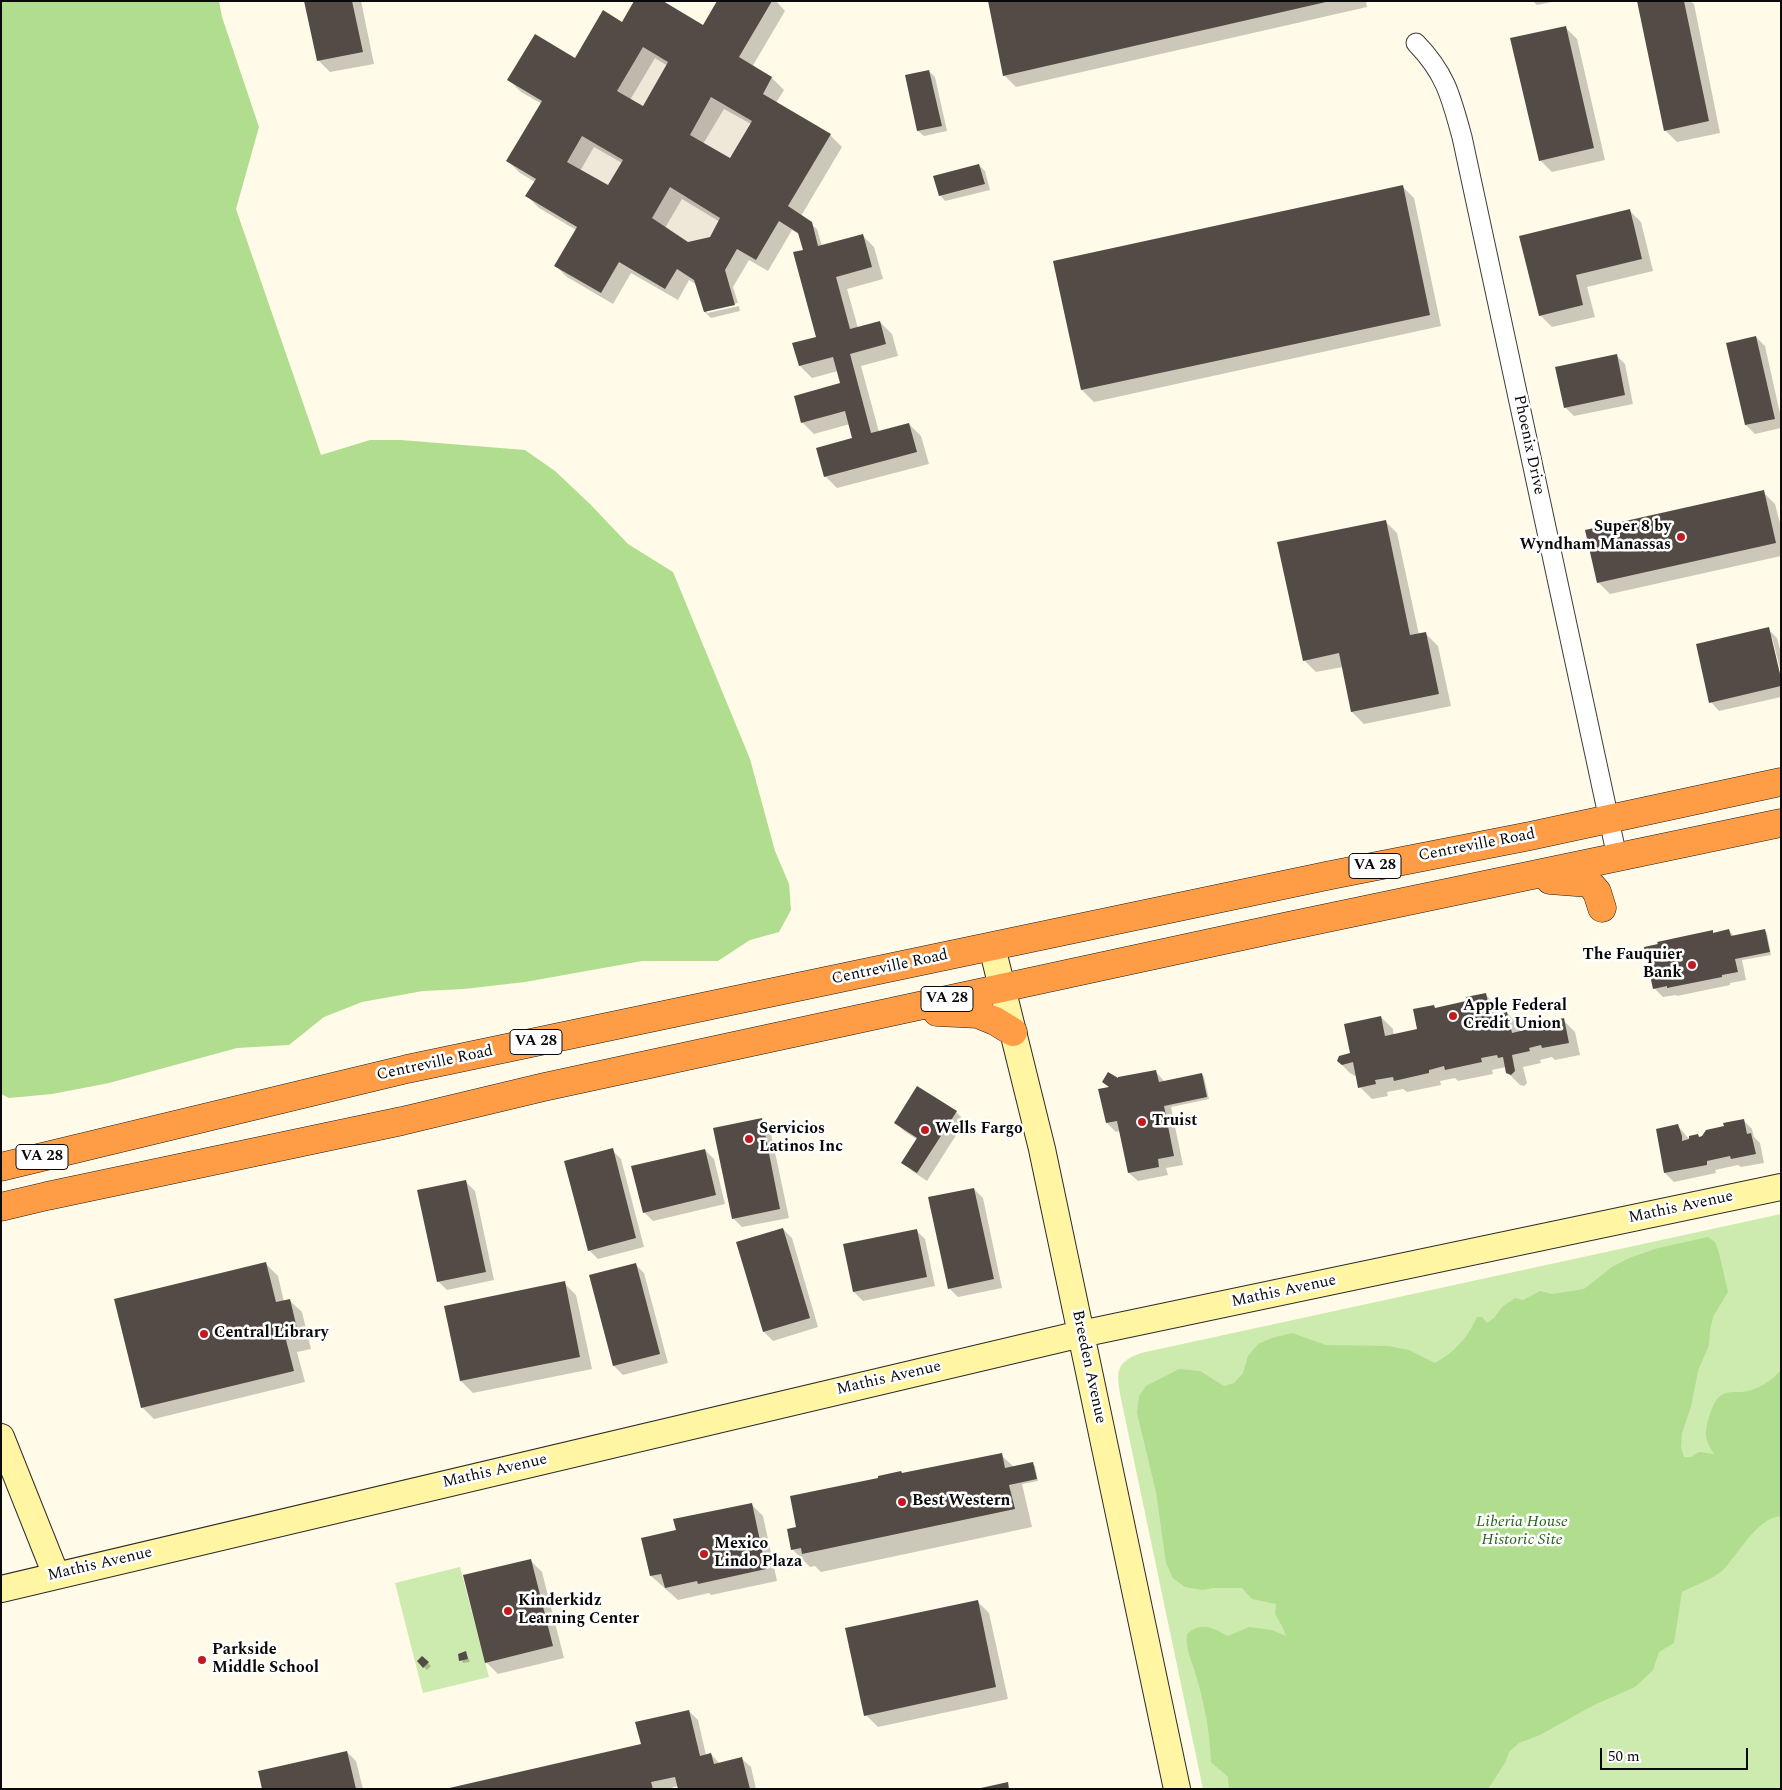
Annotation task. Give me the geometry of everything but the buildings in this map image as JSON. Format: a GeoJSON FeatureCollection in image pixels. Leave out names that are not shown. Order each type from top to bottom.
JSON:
{"type":"FeatureCollection","features":[{"type":"Feature","properties":{"kind":"highway","name":"Centreville Road"},"geometry":{"type":"LineString","coordinates":[[1,1167],[406,1069],[1331,875],[1530,836],[1781,782]]}},
{"type":"Feature","properties":{"kind":"highway","name":"VA 28"},"geometry":{"type":"LineString","coordinates":[[1,1208],[47,1196],[402,1121],[544,1087],[1003,987],[1522,876],[1781,823]]}},
{"type":"Feature","properties":{"kind":"highway"},"geometry":{"type":"LineString","coordinates":[[1522,876],[1573,883],[1588,883],[1597,892],[1602,908]]}},
{"type":"Feature","properties":{"kind":"highway"},"geometry":{"type":"LineString","coordinates":[[891,1012],[978,1014],[996,1021],[1013,1032]]}},
{"type":"Feature","properties":{"kind":"street","name":"Phoenix Drive"},"geometry":{"type":"LineString","coordinates":[[1416,43],[1431,59],[1448,89],[1462,137],[1617,856]]}},
{"type":"Feature","properties":{"kind":"street","name":"Breeden Avenue"},"geometry":{"type":"LineString","coordinates":[[992,947],[1042,1149],[1177,1789]]}},
{"type":"Feature","properties":{"kind":"street","name":"Mathis Avenue"},"geometry":{"type":"LineString","coordinates":[[1,1589],[1081,1334],[1781,1187]]}},
{"type":"Feature","properties":{"kind":"street"},"geometry":{"type":"LineString","coordinates":[[1,1437],[56,1575]]}},
{"type":"Feature","properties":{"kind":"green space"},"geometry":{"type":"Polygon","coordinates":[[[1,1],[219,1],[222,17],[259,127],[236,209],[321,455],[370,440],[401,440],[525,450],[555,471],[628,544],[673,572],[750,759],[775,851],[789,884],[791,910],[779,932],[750,940],[718,961],[642,961],[525,982],[464,989],[423,991],[362,1002],[324,1017],[289,1045],[237,1048],[109,1083],[52,1094],[9,1098],[1,1094],[1,1]]]}},
{"type":"Feature","properties":{"kind":"green space","name":"Liberia House Historic Site"},"geometry":{"type":"Polygon","coordinates":[[[1781,1214],[1781,1789],[1203,1789],[1120,1394],[1118,1379],[1120,1368],[1127,1360],[1141,1353],[1781,1214]]]}},
{"type":"Feature","properties":{"kind":"green space","name":"Liberia House Historic Site"},"geometry":{"type":"Polygon","coordinates":[[[1708,1237],[1715,1242],[1719,1253],[1728,1292],[1713,1317],[1709,1345],[1698,1371],[1691,1407],[1682,1433],[1681,1447],[1684,1457],[1691,1457],[1699,1452],[1714,1454],[1707,1441],[1706,1432],[1716,1400],[1721,1395],[1727,1393],[1758,1388],[1781,1370],[1781,1516],[1772,1518],[1756,1529],[1720,1573],[1682,1592],[1674,1643],[1659,1652],[1653,1670],[1635,1687],[1592,1706],[1540,1735],[1519,1743],[1509,1752],[1505,1763],[1488,1789],[1229,1789],[1228,1777],[1211,1762],[1205,1710],[1188,1651],[1187,1634],[1197,1628],[1207,1627],[1228,1636],[1249,1627],[1272,1630],[1286,1636],[1275,1614],[1276,1604],[1252,1599],[1242,1588],[1203,1590],[1185,1587],[1173,1578],[1166,1563],[1156,1492],[1137,1413],[1139,1396],[1146,1386],[1179,1369],[1200,1371],[1224,1386],[1234,1383],[1243,1373],[1248,1356],[1258,1344],[1292,1333],[1326,1345],[1388,1346],[1409,1350],[1435,1363],[1449,1354],[1460,1343],[1477,1317],[1482,1317],[1487,1323],[1494,1318],[1502,1307],[1515,1298],[1523,1300],[1540,1291],[1552,1294],[1584,1289],[1612,1267],[1629,1258],[1658,1248],[1708,1237]]]}},
{"type":"Feature","properties":{"kind":"green space"},"geometry":{"type":"Polygon","coordinates":[[[460,1567],[489,1677],[423,1693],[395,1583],[460,1567]]]}},
{"type":"Feature","properties":{"kind":"shaded area"},"geometry":{"type":"Polygon","coordinates":[[[643,47],[668,62],[643,106],[617,91],[643,47]]]}},
{"type":"Feature","properties":{"kind":"shaded area"},"geometry":{"type":"Polygon","coordinates":[[[711,97],[752,121],[730,158],[690,135],[711,97]]]}},
{"type":"Feature","properties":{"kind":"shaded area"},"geometry":{"type":"Polygon","coordinates":[[[582,136],[623,160],[608,185],[567,162],[582,136]]]}},
{"type":"Feature","properties":{"kind":"shaded area"},"geometry":{"type":"Polygon","coordinates":[[[670,187],[720,218],[710,237],[688,242],[652,218],[670,187]]]}},
{"type":"Feature","properties":{"kind":"place","name":"Super 8 by Wyndham Manassas"},"geometry":{"type":"Point","coordinates":[1681,537]}},
{"type":"Feature","properties":{"kind":"place","name":"The Fauquier Bank"},"geometry":{"type":"Point","coordinates":[1692,965]}},
{"type":"Feature","properties":{"kind":"place","name":"Apple Federal Credit Union"},"geometry":{"type":"Point","coordinates":[1453,1016]}},
{"type":"Feature","properties":{"kind":"place","name":"Truist"},"geometry":{"type":"Point","coordinates":[1142,1122]}},
{"type":"Feature","properties":{"kind":"place","name":"Wells Fargo"},"geometry":{"type":"Point","coordinates":[925,1130]}},
{"type":"Feature","properties":{"kind":"place","name":"Servicios Latinos Inc"},"geometry":{"type":"Point","coordinates":[749,1139]}},
{"type":"Feature","properties":{"kind":"place","name":"Central Library"},"geometry":{"type":"Point","coordinates":[204,1334]}},
{"type":"Feature","properties":{"kind":"place","name":"Best Western"},"geometry":{"type":"Point","coordinates":[902,1502]}},
{"type":"Feature","properties":{"kind":"place","name":"Mexico Lindo Plaza"},"geometry":{"type":"Point","coordinates":[704,1554]}},
{"type":"Feature","properties":{"kind":"place","name":"Kinderkidz Learning Center"},"geometry":{"type":"Point","coordinates":[508,1611]}},
{"type":"Feature","properties":{"kind":"place","name":"Parkside Middle School"},"geometry":{"type":"Point","coordinates":[202,1660]}}]}
